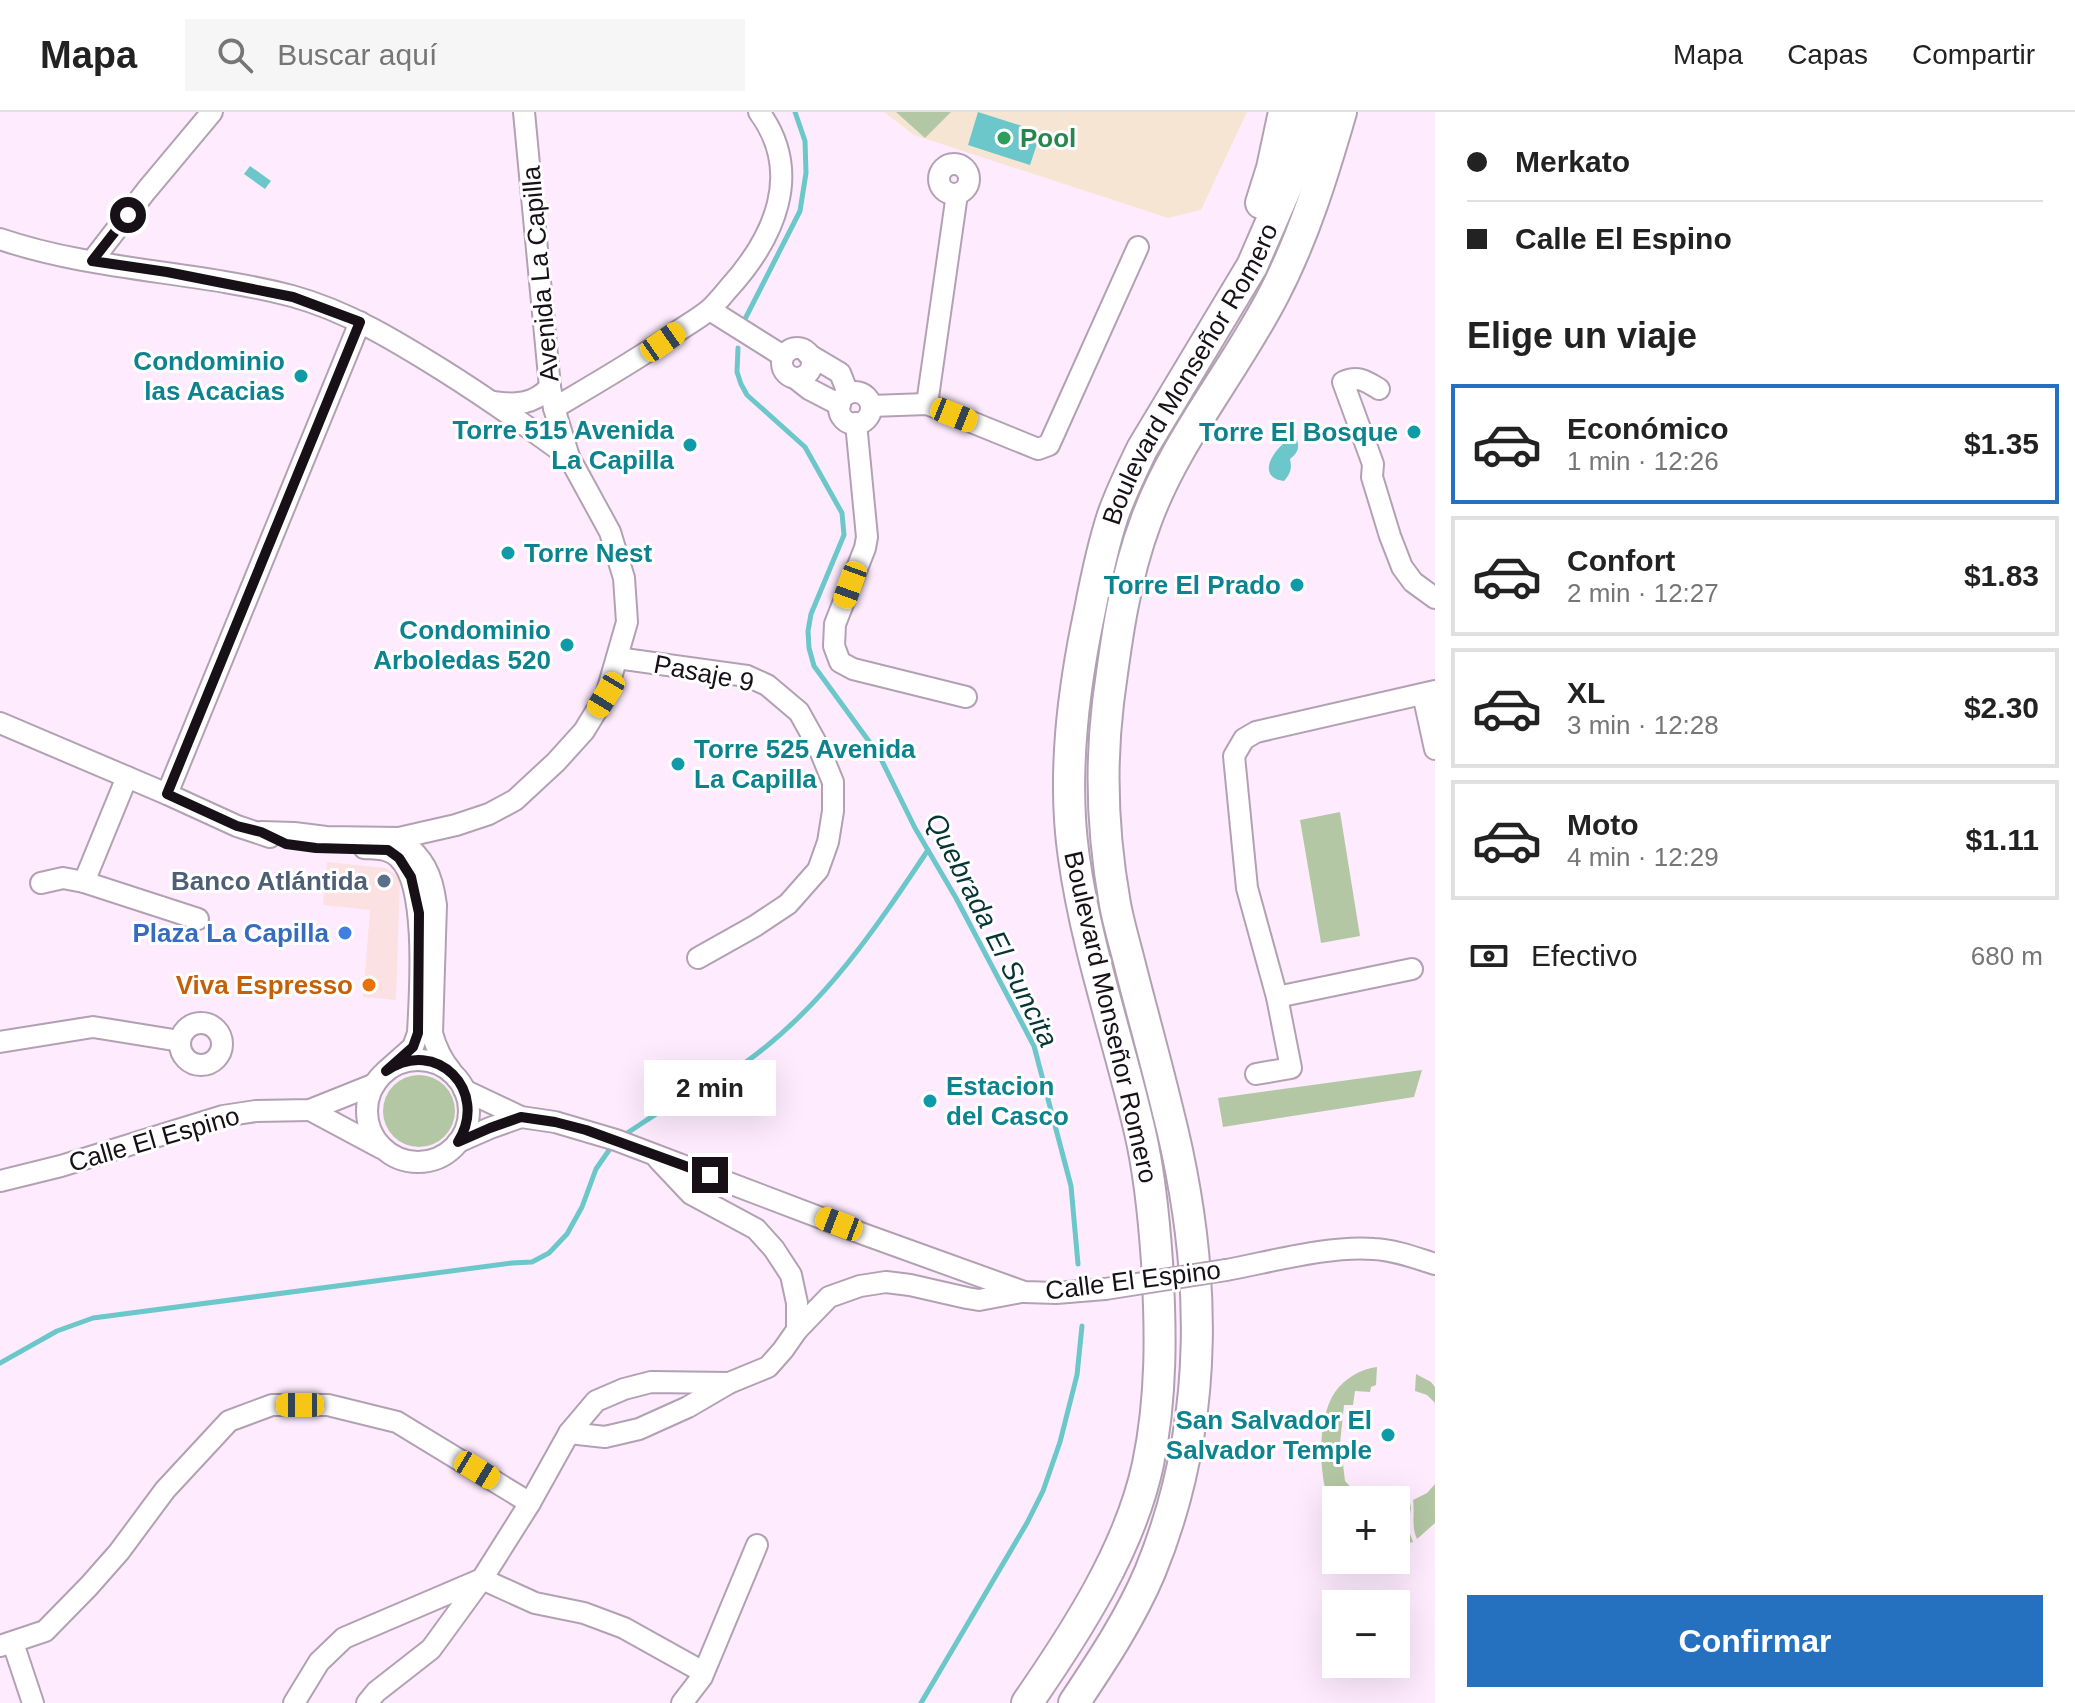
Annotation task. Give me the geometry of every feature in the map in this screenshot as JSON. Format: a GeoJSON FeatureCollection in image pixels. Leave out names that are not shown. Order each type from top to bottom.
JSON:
{"type":"FeatureCollection","features":[{"type":"Feature","properties":{"kind":"highway"},"geometry":{"type":"LineString","coordinates":[[1212,333],[1255,221],[1272,168],[1284,112]]}},
{"type":"Feature","properties":{"kind":"highway","name":"Boulevard Monseñor Romero"},"geometry":{"type":"LineString","coordinates":[[1027,1703],[1080,1623],[1117,1552],[1137,1504],[1154,1432],[1161,1356],[1155,1220],[1141,1135],[1096,968],[1073,856],[1069,812],[1070,765],[1078,676],[1094,588],[1113,516],[1142,449],[1252,266],[1292,174],[1312,112]]}},
{"type":"Feature","properties":{"kind":"highway","name":"Boulevard Monseñor Romero"},"geometry":{"type":"LineString","coordinates":[[1074,1703],[1136,1601],[1171,1512],[1186,1456],[1198,1345],[1196,1285],[1179,1162],[1116,909],[1106,838],[1105,737],[1119,630],[1135,556],[1152,506],[1164,479],[1274,295],[1322,179],[1341,112]]}},
{"type":"Feature","properties":{"kind":"street"},"geometry":{"type":"LineString","coordinates":[[92,261],[212,112]]}},
{"type":"Feature","properties":{"kind":"street","name":"Avenida La Capilla"},"geometry":{"type":"LineString","coordinates":[[261,832],[399,838],[489,814],[515,800],[556,762],[584,731],[606,695],[627,622],[624,578],[610,532],[569,457],[552,397],[524,112]]}},
{"type":"Feature","properties":{"kind":"street"},"geometry":{"type":"LineString","coordinates":[[493,402],[523,404],[543,394],[552,397],[640,358],[710,310],[741,275],[777,212],[779,159],[769,126],[759,112]]}},
{"type":"Feature","properties":{"kind":"street"},"geometry":{"type":"LineString","coordinates":[[927,404],[957,194]]}},
{"type":"Feature","properties":{"kind":"street"},"geometry":{"type":"LineString","coordinates":[[0,239],[92,261],[293,297],[360,322],[414,351],[493,402],[569,457]]}},
{"type":"Feature","properties":{"kind":"street"},"geometry":{"type":"LineString","coordinates":[[871,406],[927,404],[1038,449],[1049,445],[1138,247]]}},
{"type":"Feature","properties":{"kind":"street"},"geometry":{"type":"LineString","coordinates":[[710,310],[783,356]]}},
{"type":"Feature","properties":{"kind":"street"},"geometry":{"type":"LineString","coordinates":[[167,794],[360,322]]}},
{"type":"Feature","properties":{"kind":"street"},"geometry":{"type":"LineString","coordinates":[[808,354],[795,348],[786,352],[782,361],[783,370],[809,389],[844,399],[859,392],[863,394],[871,406],[865,420],[856,423],[845,420],[840,411],[844,399],[840,373],[808,354]]}},
{"type":"Feature","properties":{"kind":"street"},"geometry":{"type":"LineString","coordinates":[[795,378],[808,372],[811,363],[808,354]]}},
{"type":"Feature","properties":{"kind":"street"},"geometry":{"type":"LineString","coordinates":[[1379,389],[1360,378],[1343,382],[1373,464],[1372,477],[1402,567],[1413,582],[1435,598]]}},
{"type":"Feature","properties":{"kind":"street"},"geometry":{"type":"LineString","coordinates":[[856,423],[867,537],[835,624],[834,646],[840,662],[853,669],[966,697]]}},
{"type":"Feature","properties":{"kind":"street","name":"Pasaje 9"},"geometry":{"type":"LineString","coordinates":[[617,658],[747,676],[767,685],[799,712],[833,782],[831,827],[818,870],[788,904],[698,958]]}},
{"type":"Feature","properties":{"kind":"street"},"geometry":{"type":"LineString","coordinates":[[1256,1074],[1291,1068],[1277,997],[1247,888],[1234,756],[1244,739],[1256,732],[1429,693],[1435,749]]}},
{"type":"Feature","properties":{"kind":"street","name":"Avenida La Capilla"},"geometry":{"type":"LineString","coordinates":[[0,723],[237,826],[261,832],[286,844],[388,850],[415,865],[430,843],[456,825]]}},
{"type":"Feature","properties":{"kind":"street"},"geometry":{"type":"LineString","coordinates":[[84,882],[127,777]]}},
{"type":"Feature","properties":{"kind":"street"},"geometry":{"type":"LineString","coordinates":[[399,838],[415,865],[428,870],[434,887],[432,1033],[443,1061],[461,1085],[468,1108],[468,1119],[458,1142],[440,1157],[423,1162],[401,1159],[385,1150],[367,1119],[368,1099],[380,1078],[413,1047],[418,1033],[419,913],[411,877],[415,865]]}},
{"type":"Feature","properties":{"kind":"street"},"geometry":{"type":"LineString","coordinates":[[41,883],[63,878],[84,882],[198,919]]}},
{"type":"Feature","properties":{"kind":"street"},"geometry":{"type":"LineString","coordinates":[[1277,997],[1412,969]]}},
{"type":"Feature","properties":{"kind":"street"},"geometry":{"type":"LineString","coordinates":[[0,1042],[93,1027],[180,1041]]}},
{"type":"Feature","properties":{"kind":"street"},"geometry":{"type":"LineString","coordinates":[[380,1078],[403,1062],[422,1060],[444,1067],[461,1085]]}},
{"type":"Feature","properties":{"kind":"street","name":"Calle El Espino"},"geometry":{"type":"LineString","coordinates":[[0,1181],[61,1166],[223,1116],[256,1111],[310,1110],[380,1078]]}},
{"type":"Feature","properties":{"kind":"street","name":"Calle El Espino"},"geometry":{"type":"LineString","coordinates":[[461,1085],[521,1117],[586,1130],[1024,1292],[1105,1289],[1362,1248],[1383,1250],[1435,1264]]}},
{"type":"Feature","properties":{"kind":"street","name":"Calle El Espino"},"geometry":{"type":"LineString","coordinates":[[310,1110],[385,1150]]}},
{"type":"Feature","properties":{"kind":"street","name":"Calle El Espino"},"geometry":{"type":"LineString","coordinates":[[458,1142],[521,1117]]}},
{"type":"Feature","properties":{"kind":"street"},"geometry":{"type":"LineString","coordinates":[[655,1156],[691,1194],[756,1229],[774,1249],[791,1275],[797,1303],[797,1330]]}},
{"type":"Feature","properties":{"kind":"street"},"geometry":{"type":"LineString","coordinates":[[569,1433],[605,1437],[639,1429],[688,1407],[729,1383],[768,1367],[797,1330],[829,1297],[860,1286],[886,1282],[979,1300],[1024,1292]]}},
{"type":"Feature","properties":{"kind":"street"},"geometry":{"type":"LineString","coordinates":[[367,1703],[376,1692],[431,1649],[482,1579],[569,1433],[596,1401],[651,1382],[729,1383]]}},
{"type":"Feature","properties":{"kind":"street"},"geometry":{"type":"LineString","coordinates":[[33,1703],[6,1645],[45,1631],[67,1609],[119,1552],[165,1490],[229,1421],[272,1405],[328,1405],[397,1422],[530,1503]]}},
{"type":"Feature","properties":{"kind":"street"},"geometry":{"type":"LineString","coordinates":[[682,1703],[703,1672],[757,1545]]}},
{"type":"Feature","properties":{"kind":"street"},"geometry":{"type":"LineString","coordinates":[[294,1703],[319,1662],[344,1638],[482,1579],[535,1603],[584,1613],[624,1628],[703,1672]]}},
{"type":"Feature","properties":{"kind":"shaded area"},"geometry":{"type":"Polygon","coordinates":[[[884,112],[1247,112],[1201,210],[1168,218],[914,135],[884,112]]]}},
{"type":"Feature","properties":{"kind":"shaded area"},"geometry":{"type":"Polygon","coordinates":[[[896,112],[951,112],[925,138],[896,112]]]}},
{"type":"Feature","properties":{"kind":"shaded area","name":"Pool"},"geometry":{"type":"Polygon","coordinates":[[[978,112],[1041,132],[1030,165],[968,145],[978,112]]]}},
{"type":"Feature","properties":{"kind":"shaded area"},"geometry":{"type":"Polygon","coordinates":[[[250,166],[271,181],[265,189],[244,174],[250,166]]]}},
{"type":"Feature","properties":{"kind":"shaded area"},"geometry":{"type":"Polygon","coordinates":[[[1291,438],[1297,440],[1298,448],[1290,459],[1290,470],[1284,481],[1270,474],[1270,461],[1291,438]]]}},
{"type":"Feature","properties":{"kind":"shaded area"},"geometry":{"type":"Polygon","coordinates":[[[1340,812],[1360,936],[1321,943],[1300,820],[1340,812]]]}},
{"type":"Feature","properties":{"kind":"shaded area"},"geometry":{"type":"Polygon","coordinates":[[[327,862],[386,868],[400,878],[396,1000],[363,997],[370,910],[323,905],[327,862]]]}},
{"type":"Feature","properties":{"kind":"shaded area"},"geometry":{"type":"Polygon","coordinates":[[[1422,1070],[1414,1097],[1223,1127],[1218,1098],[1422,1070]]]}},
{"type":"Feature","properties":{"kind":"shaded area"},"geometry":{"type":"Polygon","coordinates":[[[419,1075],[439,1081],[449,1091],[455,1111],[449,1131],[439,1141],[419,1147],[399,1141],[389,1131],[383,1111],[389,1091],[399,1081],[419,1075]]]}},
{"type":"Feature","properties":{"kind":"shaded area"},"geometry":{"type":"Polygon","coordinates":[[[1377,1367],[1376,1385],[1371,1387],[1370,1392],[1355,1391],[1353,1405],[1344,1405],[1338,1463],[1343,1464],[1345,1481],[1350,1486],[1324,1486],[1322,1437],[1329,1405],[1335,1392],[1348,1378],[1377,1367]]]}},
{"type":"Feature","properties":{"kind":"shaded area"},"geometry":{"type":"Polygon","coordinates":[[[1416,1374],[1435,1387],[1435,1403],[1427,1395],[1415,1391],[1416,1374]]]}},
{"type":"Feature","properties":{"kind":"shaded area"},"geometry":{"type":"Polygon","coordinates":[[[1435,1484],[1435,1523],[1417,1539],[1413,1500],[1427,1493],[1435,1484]]]}},
{"type":"Feature","properties":{"kind":"waterway","name":"Quebrada El Suncita"},"geometry":{"type":"LineString","coordinates":[[743,323],[800,211],[806,173],[805,141],[795,112]]}},
{"type":"Feature","properties":{"kind":"waterway","name":"Quebrada El Suncita"},"geometry":{"type":"LineString","coordinates":[[738,348],[737,372],[747,395],[805,447],[842,513],[844,535],[811,614],[808,631],[814,666],[879,755],[915,828],[956,898],[1034,1046],[1071,1186],[1078,1264]]}},
{"type":"Feature","properties":{"kind":"waterway"},"geometry":{"type":"LineString","coordinates":[[621,1137],[739,1067],[800,1016],[868,937],[928,850]]}},
{"type":"Feature","properties":{"kind":"waterway"},"geometry":{"type":"LineString","coordinates":[[0,1363],[57,1331],[93,1318],[532,1262],[549,1253],[567,1234],[582,1207],[596,1169],[614,1143]]}},
{"type":"Feature","properties":{"kind":"waterway","name":"Quebrada El Suncita"},"geometry":{"type":"LineString","coordinates":[[921,1703],[1043,1491],[1060,1442],[1077,1375],[1082,1326]]}},
{"type":"Feature","properties":{"kind":"place","name":"Pool"},"geometry":{"type":"Point","coordinates":[1004,138]}},
{"type":"Feature","properties":{"kind":"place","name":"Condominio las Acacias"},"geometry":{"type":"Point","coordinates":[301,376]}},
{"type":"Feature","properties":{"kind":"place","name":"Torre El Bosque"},"geometry":{"type":"Point","coordinates":[1414,432]}},
{"type":"Feature","properties":{"kind":"place","name":"Torre 515 Avenida La Capilla"},"geometry":{"type":"Point","coordinates":[690,445]}},
{"type":"Feature","properties":{"kind":"place","name":"Torre Nest"},"geometry":{"type":"Point","coordinates":[508,553]}},
{"type":"Feature","properties":{"kind":"place","name":"Torre El Prado"},"geometry":{"type":"Point","coordinates":[1297,585]}},
{"type":"Feature","properties":{"kind":"place","name":"Condominio Arboledas 520"},"geometry":{"type":"Point","coordinates":[567,645]}},
{"type":"Feature","properties":{"kind":"place","name":"Torre 525 Avenida La Capilla"},"geometry":{"type":"Point","coordinates":[678,764]}},
{"type":"Feature","properties":{"kind":"place","name":"Banco Atlántida"},"geometry":{"type":"Point","coordinates":[384,881]}},
{"type":"Feature","properties":{"kind":"place","name":"Plaza La Capilla"},"geometry":{"type":"Point","coordinates":[345,933]}},
{"type":"Feature","properties":{"kind":"place","name":"Viva Espresso"},"geometry":{"type":"Point","coordinates":[369,985]}},
{"type":"Feature","properties":{"kind":"place","name":"Estacion del Casco"},"geometry":{"type":"Point","coordinates":[930,1101]}},
{"type":"Feature","properties":{"kind":"place","name":"San Salvador El Salvador Temple"},"geometry":{"type":"Point","coordinates":[1388,1435]}},
{"type":"Feature","properties":{"kind":"route"},"geometry":{"type":"LineString","coordinates":[[128,215],[92,261],[293,297],[360,322],[167,794],[286,844],[388,850],[399,858],[411,877],[419,913],[418,1033],[413,1047],[386,1071],[403,1062],[422,1060],[440,1065],[455,1076],[464,1090],[468,1108],[468,1119],[458,1142],[521,1117],[586,1130],[710,1175]]}}]}
